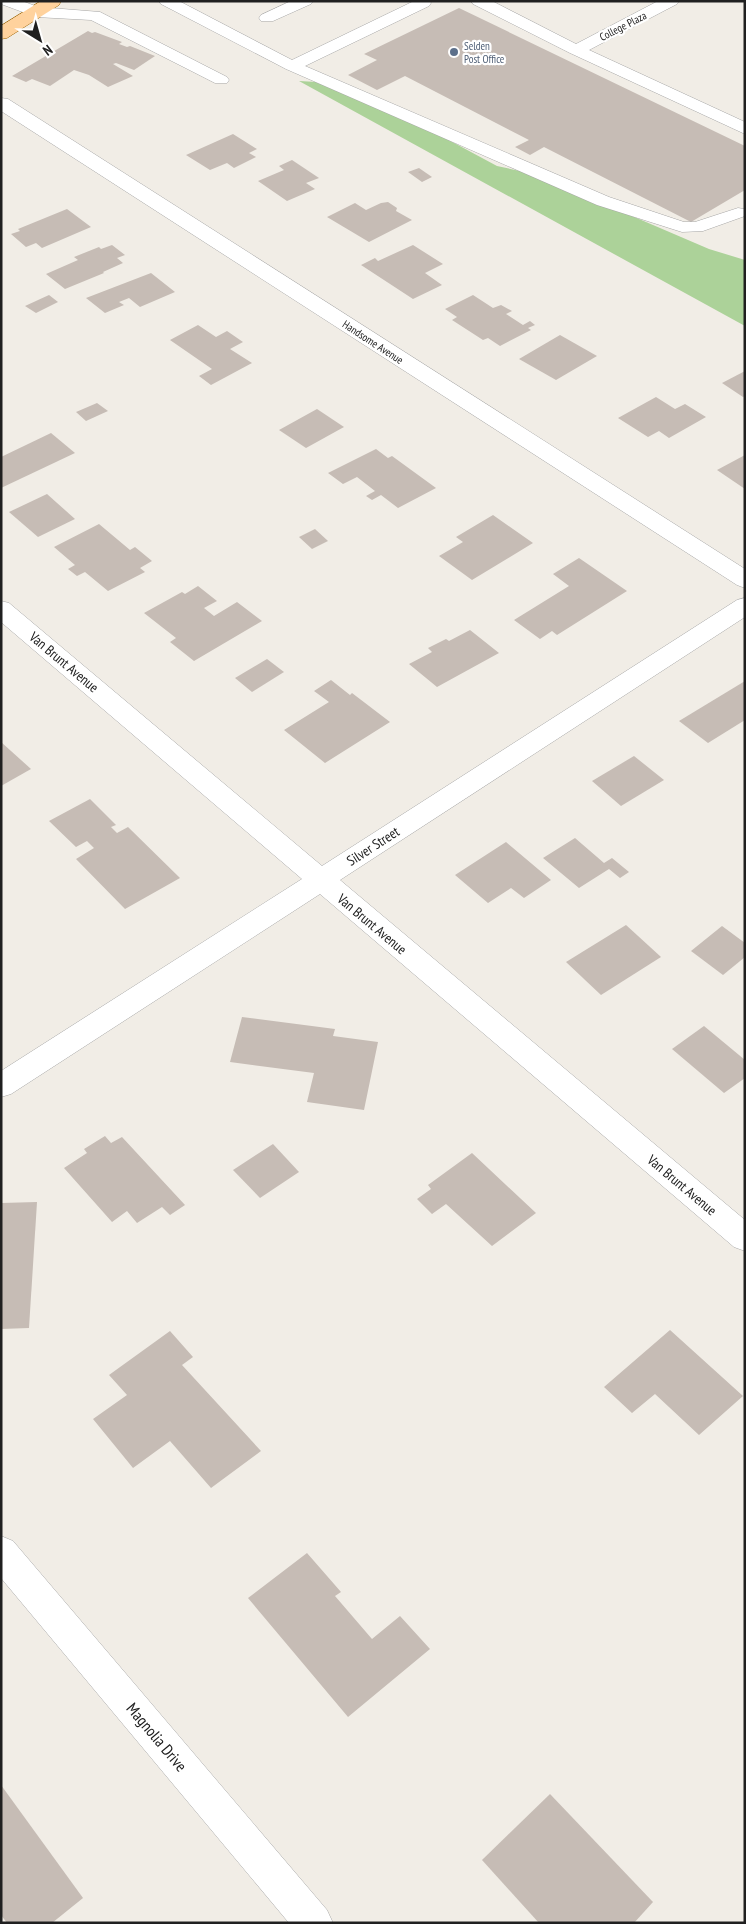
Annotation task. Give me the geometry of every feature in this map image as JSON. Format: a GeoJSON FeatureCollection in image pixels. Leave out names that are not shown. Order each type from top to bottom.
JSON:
{"type":"FeatureCollection","features":[{"type":"Feature","properties":{"kind":"main road"},"geometry":{"type":"LineString","coordinates":[[1,34],[53,1]]}},
{"type":"Feature","properties":{"kind":"street","name":"Handsome Avenue"},"geometry":{"type":"LineString","coordinates":[[1,103],[745,580]]}},
{"type":"Feature","properties":{"kind":"street","name":"Silver Street"},"geometry":{"type":"LineString","coordinates":[[1,1086],[745,606]]}},
{"type":"Feature","properties":{"kind":"street","name":"Van Brunt Avenue"},"geometry":{"type":"LineString","coordinates":[[1,609],[745,1238]]}},
{"type":"Feature","properties":{"kind":"street","name":"Magnolia Drive"},"geometry":{"type":"LineString","coordinates":[[1,1552],[314,1923]]}},
{"type":"Feature","properties":{"kind":"lane"},"geometry":{"type":"LineString","coordinates":[[7,1],[36,12],[94,15],[177,65],[221,80]]}},
{"type":"Feature","properties":{"kind":"lane"},"geometry":{"type":"LineString","coordinates":[[166,1],[292,66],[390,106],[603,201],[682,227],[697,227],[743,213]]}},
{"type":"Feature","properties":{"kind":"lane"},"geometry":{"type":"LineString","coordinates":[[267,18],[305,1]]}},
{"type":"Feature","properties":{"kind":"lane"},"geometry":{"type":"LineString","coordinates":[[479,1],[576,50],[745,129]]}},
{"type":"Feature","properties":{"kind":"lane","name":"College Plaza"},"geometry":{"type":"LineString","coordinates":[[576,50],[671,1]]}},
{"type":"Feature","properties":{"kind":"lane"},"geometry":{"type":"LineString","coordinates":[[292,66],[422,3]]}},
{"type":"Feature","properties":{"kind":"green space"},"geometry":{"type":"Polygon","coordinates":[[[299,81],[317,82],[404,116],[497,166],[534,174],[709,249],[745,260],[745,326],[299,81]]]}},
{"type":"Feature","properties":{"kind":"building"},"geometry":{"type":"Polygon","coordinates":[[[459,8],[745,146],[745,190],[691,222],[544,147],[530,155],[515,147],[529,140],[405,76],[377,90],[348,75],[377,60],[364,54],[459,8]]]}},
{"type":"Feature","properties":{"kind":"building"},"geometry":{"type":"Polygon","coordinates":[[[88,31],[122,42],[119,44],[127,47],[130,46],[155,56],[134,70],[116,63],[113,64],[133,76],[108,87],[89,75],[74,70],[50,86],[32,79],[26,82],[12,76],[88,31]]]}},
{"type":"Feature","properties":{"kind":"building"},"geometry":{"type":"Polygon","coordinates":[[[233,134],[257,149],[249,153],[256,157],[234,168],[227,163],[210,170],[186,155],[233,134]]]}},
{"type":"Feature","properties":{"kind":"building"},"geometry":{"type":"Polygon","coordinates":[[[292,160],[319,178],[306,183],[315,189],[287,201],[258,181],[284,170],[279,166],[292,160]]]}},
{"type":"Feature","properties":{"kind":"building"},"geometry":{"type":"Polygon","coordinates":[[[419,168],[432,177],[422,182],[408,172],[419,168]]]}},
{"type":"Feature","properties":{"kind":"building"},"geometry":{"type":"Polygon","coordinates":[[[388,202],[397,208],[396,211],[412,220],[369,242],[327,217],[355,203],[366,210],[388,202]]]}},
{"type":"Feature","properties":{"kind":"building"},"geometry":{"type":"Polygon","coordinates":[[[67,209],[91,227],[42,248],[36,243],[26,247],[11,234],[20,231],[18,229],[67,209]]]}},
{"type":"Feature","properties":{"kind":"building"},"geometry":{"type":"Polygon","coordinates":[[[112,245],[125,255],[117,258],[123,263],[104,273],[65,289],[46,274],[78,260],[74,257],[99,247],[101,249],[112,245]]]}},
{"type":"Feature","properties":{"kind":"building"},"geometry":{"type":"Polygon","coordinates":[[[413,245],[443,264],[425,273],[442,285],[413,299],[361,265],[375,258],[378,261],[413,245]]]}},
{"type":"Feature","properties":{"kind":"building"},"geometry":{"type":"Polygon","coordinates":[[[151,273],[175,292],[140,307],[129,298],[119,302],[124,305],[105,313],[86,298],[151,273]]]}},
{"type":"Feature","properties":{"kind":"building"},"geometry":{"type":"Polygon","coordinates":[[[49,295],[58,302],[36,313],[25,306],[49,295]]]}},
{"type":"Feature","properties":{"kind":"building"},"geometry":{"type":"Polygon","coordinates":[[[473,295],[493,308],[501,305],[512,311],[506,314],[523,325],[530,321],[535,325],[528,328],[531,330],[500,346],[488,338],[483,340],[452,320],[457,317],[445,309],[473,295]]]}},
{"type":"Feature","properties":{"kind":"building"},"geometry":{"type":"Polygon","coordinates":[[[198,325],[216,337],[227,331],[243,342],[230,349],[252,363],[211,385],[199,376],[212,369],[170,340],[198,325]]]}},
{"type":"Feature","properties":{"kind":"building"},"geometry":{"type":"Polygon","coordinates":[[[560,335],[597,356],[556,380],[519,359],[560,335]]]}},
{"type":"Feature","properties":{"kind":"building"},"geometry":{"type":"Polygon","coordinates":[[[745,371],[745,396],[743,397],[722,383],[745,371]]]}},
{"type":"Feature","properties":{"kind":"building"},"geometry":{"type":"Polygon","coordinates":[[[656,397],[675,409],[685,404],[706,417],[669,438],[659,431],[648,437],[618,418],[656,397]]]}},
{"type":"Feature","properties":{"kind":"building"},"geometry":{"type":"Polygon","coordinates":[[[97,403],[108,411],[86,421],[76,412],[97,403]]]}},
{"type":"Feature","properties":{"kind":"building"},"geometry":{"type":"Polygon","coordinates":[[[317,409],[344,427],[306,448],[279,430],[317,409]]]}},
{"type":"Feature","properties":{"kind":"building"},"geometry":{"type":"Polygon","coordinates":[[[51,433],[75,453],[1,488],[1,457],[51,433]]]}},
{"type":"Feature","properties":{"kind":"building"},"geometry":{"type":"Polygon","coordinates":[[[376,449],[388,458],[392,456],[436,488],[398,508],[381,495],[372,500],[366,496],[375,491],[357,477],[343,484],[328,473],[376,449]]]}},
{"type":"Feature","properties":{"kind":"building"},"geometry":{"type":"Polygon","coordinates":[[[745,455],[745,489],[717,470],[745,455]]]}},
{"type":"Feature","properties":{"kind":"building"},"geometry":{"type":"Polygon","coordinates":[[[47,494],[75,519],[38,537],[9,512],[47,494]]]}},
{"type":"Feature","properties":{"kind":"building"},"geometry":{"type":"Polygon","coordinates":[[[493,515],[533,543],[472,580],[439,556],[463,542],[456,537],[493,515]]]}},
{"type":"Feature","properties":{"kind":"building"},"geometry":{"type":"Polygon","coordinates":[[[99,524],[130,550],[135,547],[152,561],[140,568],[145,572],[108,591],[85,572],[77,576],[68,569],[75,565],[54,547],[99,524]]]}},
{"type":"Feature","properties":{"kind":"building"},"geometry":{"type":"Polygon","coordinates":[[[315,529],[328,541],[312,549],[299,537],[315,529]]]}},
{"type":"Feature","properties":{"kind":"building"},"geometry":{"type":"Polygon","coordinates":[[[579,558],[627,591],[557,635],[552,631],[540,639],[514,620],[569,586],[553,574],[579,558]]]}},
{"type":"Feature","properties":{"kind":"building"},"geometry":{"type":"Polygon","coordinates":[[[198,586],[217,601],[204,608],[214,616],[237,602],[262,621],[194,661],[170,642],[176,638],[144,613],[182,592],[185,594],[198,586]]]}},
{"type":"Feature","properties":{"kind":"building"},"geometry":{"type":"Polygon","coordinates":[[[470,630],[499,653],[437,687],[409,664],[432,652],[428,648],[446,639],[449,641],[470,630]]]}},
{"type":"Feature","properties":{"kind":"building"},"geometry":{"type":"Polygon","coordinates":[[[267,659],[284,672],[252,692],[235,678],[267,659]]]}},
{"type":"Feature","properties":{"kind":"building"},"geometry":{"type":"Polygon","coordinates":[[[331,680],[350,695],[352,693],[390,722],[325,763],[284,730],[329,702],[314,691],[331,680]]]}},
{"type":"Feature","properties":{"kind":"building"},"geometry":{"type":"Polygon","coordinates":[[[745,681],[745,720],[708,743],[679,721],[745,681]]]}},
{"type":"Feature","properties":{"kind":"building"},"geometry":{"type":"Polygon","coordinates":[[[1,742],[31,769],[1,786],[1,742]]]}},
{"type":"Feature","properties":{"kind":"building"},"geometry":{"type":"Polygon","coordinates":[[[634,756],[664,780],[621,806],[592,781],[634,756]]]}},
{"type":"Feature","properties":{"kind":"building"},"geometry":{"type":"Polygon","coordinates":[[[90,799],[116,825],[111,827],[117,833],[128,827],[180,878],[125,909],[76,859],[94,848],[87,841],[76,847],[49,821],[90,799]]]}},
{"type":"Feature","properties":{"kind":"building"},"geometry":{"type":"Polygon","coordinates":[[[575,838],[604,863],[612,858],[629,872],[620,878],[609,869],[579,888],[543,858],[575,838]]]}},
{"type":"Feature","properties":{"kind":"building"},"geometry":{"type":"Polygon","coordinates":[[[506,842],[551,880],[524,898],[511,888],[488,903],[455,875],[506,842]]]}},
{"type":"Feature","properties":{"kind":"building"},"geometry":{"type":"Polygon","coordinates":[[[626,925],[661,957],[601,995],[566,962],[626,925]]]}},
{"type":"Feature","properties":{"kind":"building"},"geometry":{"type":"Polygon","coordinates":[[[722,926],[745,943],[745,957],[723,975],[691,951],[722,926]]]}},
{"type":"Feature","properties":{"kind":"building"},"geometry":{"type":"Polygon","coordinates":[[[242,1017],[335,1029],[333,1036],[378,1042],[364,1110],[307,1102],[314,1073],[230,1062],[242,1017]]]}},
{"type":"Feature","properties":{"kind":"building"},"geometry":{"type":"Polygon","coordinates":[[[704,1026],[745,1060],[745,1078],[724,1093],[672,1049],[704,1026]]]}},
{"type":"Feature","properties":{"kind":"building"},"geometry":{"type":"Polygon","coordinates":[[[105,1136],[111,1143],[122,1137],[185,1205],[170,1215],[162,1207],[137,1223],[127,1211],[112,1222],[64,1168],[87,1153],[84,1149],[105,1136]]]}},
{"type":"Feature","properties":{"kind":"building"},"geometry":{"type":"Polygon","coordinates":[[[273,1144],[299,1172],[260,1198],[233,1170],[273,1144]]]}},
{"type":"Feature","properties":{"kind":"building"},"geometry":{"type":"Polygon","coordinates":[[[472,1153],[536,1213],[492,1246],[446,1204],[432,1214],[417,1199],[431,1189],[428,1185],[472,1153]]]}},
{"type":"Feature","properties":{"kind":"building"},"geometry":{"type":"Polygon","coordinates":[[[37,1202],[29,1328],[1,1329],[1,1203],[37,1202]]]}},
{"type":"Feature","properties":{"kind":"building"},"geometry":{"type":"Polygon","coordinates":[[[670,1330],[743,1396],[699,1435],[655,1394],[632,1413],[604,1387],[670,1330]]]}},
{"type":"Feature","properties":{"kind":"building"},"geometry":{"type":"Polygon","coordinates":[[[170,1331],[193,1357],[182,1365],[261,1451],[211,1488],[170,1441],[133,1468],[93,1419],[127,1395],[109,1375],[170,1331]]]}},
{"type":"Feature","properties":{"kind":"building"},"geometry":{"type":"Polygon","coordinates":[[[307,1553],[341,1592],[335,1596],[372,1639],[400,1616],[430,1649],[348,1717],[248,1598],[307,1553]]]}},
{"type":"Feature","properties":{"kind":"building"},"geometry":{"type":"Polygon","coordinates":[[[1,1785],[83,1898],[52,1923],[7,1923],[1,1915],[1,1785]]]}},
{"type":"Feature","properties":{"kind":"building"},"geometry":{"type":"Polygon","coordinates":[[[550,1794],[653,1902],[634,1923],[539,1923],[482,1860],[550,1794]]]}},
{"type":"Feature","properties":{"kind":"place","name":"Selden Post Office"},"geometry":{"type":"Point","coordinates":[454,52]}}]}
